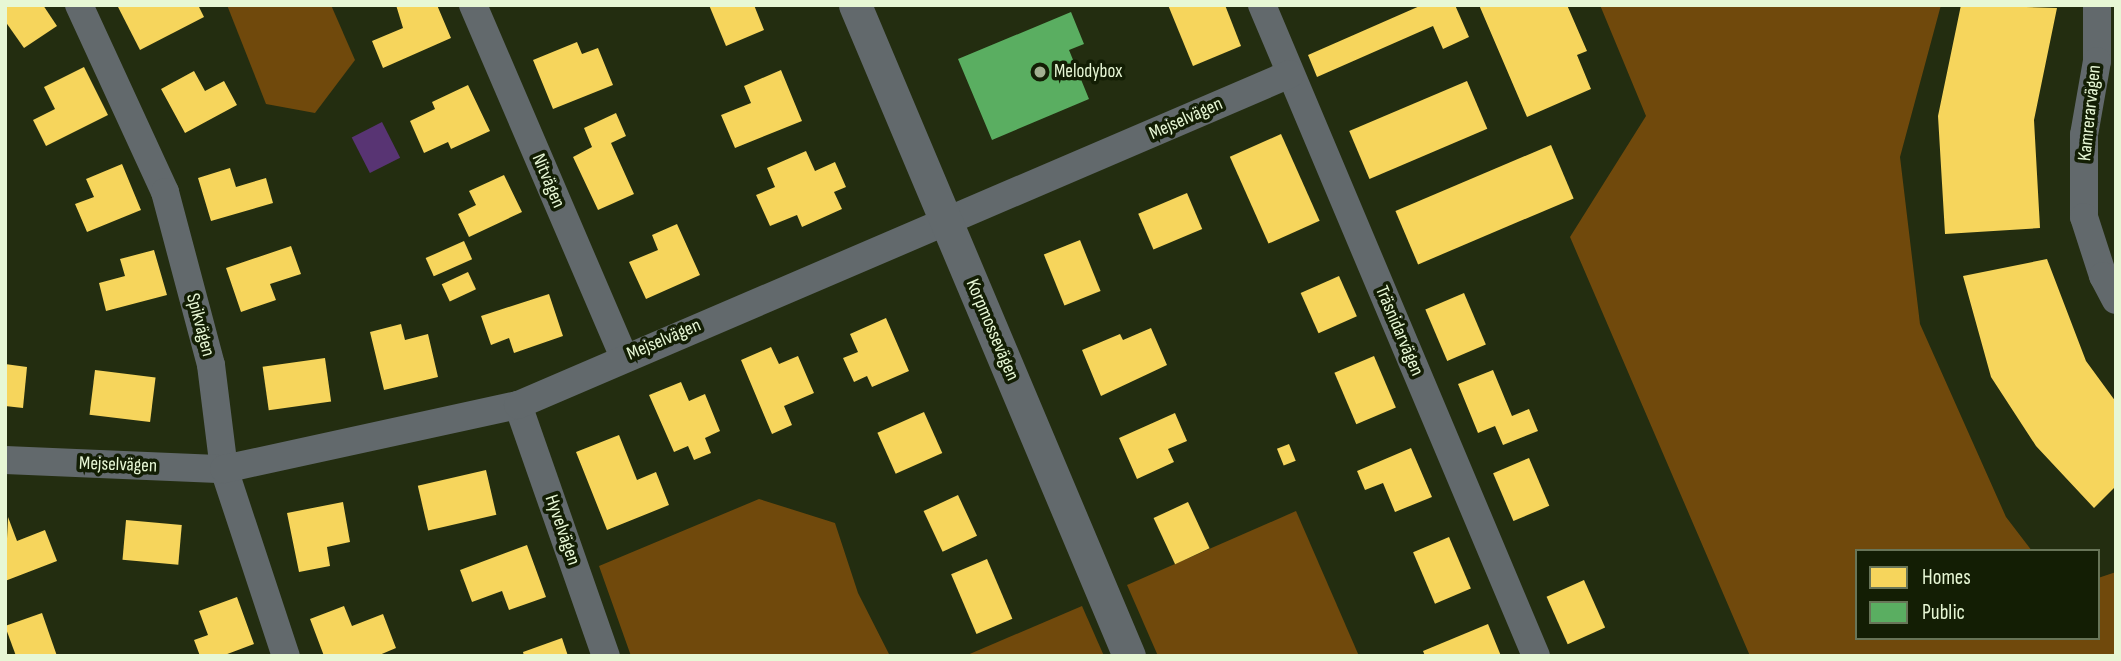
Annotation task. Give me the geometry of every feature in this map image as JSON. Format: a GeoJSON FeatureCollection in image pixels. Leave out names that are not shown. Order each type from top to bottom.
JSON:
{"type":"FeatureCollection","features":[{"type":"Feature","properties":{"kind":"street","name":"Spikvägen"},"geometry":{"type":"LineString","coordinates":[[79,5],[165,192],[211,365],[224,469],[286,656]]}},
{"type":"Feature","properties":{"kind":"street","name":"Nitvägen"},"geometry":{"type":"LineString","coordinates":[[473,5],[624,357]]}},
{"type":"Feature","properties":{"kind":"street","name":"Korpmossevägen"},"geometry":{"type":"LineString","coordinates":[[855,5],[1129,656]]}},
{"type":"Feature","properties":{"kind":"street","name":"Träsnidarvägen"},"geometry":{"type":"LineString","coordinates":[[1262,5],[1536,656]]}},
{"type":"Feature","properties":{"kind":"street","name":"Kamrerarvägen"},"geometry":{"type":"LineString","coordinates":[[2097,5],[2097,61],[2084,135],[2084,217],[2103,276],[2116,300]]}},
{"type":"Feature","properties":{"kind":"street","name":"Mejselvägen"},"geometry":{"type":"LineString","coordinates":[[5,460],[224,469],[518,405],[624,357],[947,224],[1290,74]]}},
{"type":"Feature","properties":{"kind":"street","name":"Hyvelvägen"},"geometry":{"type":"LineString","coordinates":[[518,405],[606,656]]}},
{"type":"Feature","properties":{"kind":"shaded area"},"geometry":{"type":"Polygon","coordinates":[[[227,5],[331,5],[355,60],[315,113],[266,104],[227,5]]]}},
{"type":"Feature","properties":{"kind":"shaded area"},"geometry":{"type":"Polygon","coordinates":[[[1600,5],[1941,5],[1900,157],[1920,324],[2006,517],[2030,549],[1855,549],[1855,640],[2100,640],[2100,577],[2116,572],[2116,656],[1750,656],[1570,237],[1646,116],[1600,5]]]}},
{"type":"Feature","properties":{"kind":"shaded area"},"geometry":{"type":"Polygon","coordinates":[[[382,122],[400,158],[370,173],[352,137],[382,122]]]}},
{"type":"Feature","properties":{"kind":"shaded area"},"geometry":{"type":"Polygon","coordinates":[[[759,499],[835,523],[858,593],[890,656],[631,656],[599,566],[759,499]]]}},
{"type":"Feature","properties":{"kind":"shaded area"},"geometry":{"type":"Polygon","coordinates":[[[1296,511],[1359,656],[1158,656],[1127,585],[1296,511]]]}},
{"type":"Feature","properties":{"kind":"shaded area"},"geometry":{"type":"Polygon","coordinates":[[[1082,606],[1104,656],[965,656],[1082,606]]]}},
{"type":"Feature","properties":{"kind":"building: Homes"},"geometry":{"type":"Polygon","coordinates":[[[5,5],[43,5],[57,26],[24,48],[5,21],[5,5]]]}},
{"type":"Feature","properties":{"kind":"building: Homes"},"geometry":{"type":"Polygon","coordinates":[[[117,5],[198,5],[204,17],[140,50],[117,5]]]}},
{"type":"Feature","properties":{"kind":"building: Homes"},"geometry":{"type":"Polygon","coordinates":[[[396,5],[437,5],[451,38],[383,68],[372,41],[403,28],[396,5]]]}},
{"type":"Feature","properties":{"kind":"building: Homes"},"geometry":{"type":"Polygon","coordinates":[[[709,5],[754,5],[764,30],[726,46],[709,5]]]}},
{"type":"Feature","properties":{"kind":"building: Homes"},"geometry":{"type":"Polygon","coordinates":[[[1168,5],[1225,5],[1241,46],[1193,66],[1168,5]]]}},
{"type":"Feature","properties":{"kind":"building: Homes"},"geometry":{"type":"Polygon","coordinates":[[[1422,5],[1455,5],[1469,37],[1443,49],[1433,26],[1317,77],[1308,55],[1422,5]]]}},
{"type":"Feature","properties":{"kind":"building: Homes"},"geometry":{"type":"Polygon","coordinates":[[[1479,5],[1567,5],[1587,51],[1577,55],[1591,89],[1527,117],[1479,5]]]}},
{"type":"Feature","properties":{"kind":"building: Homes"},"geometry":{"type":"Polygon","coordinates":[[[1961,5],[2057,8],[2034,120],[2040,228],[1945,234],[1938,116],[1961,5]]]}},
{"type":"Feature","properties":{"kind":"building: Homes"},"geometry":{"type":"Polygon","coordinates":[[[577,42],[582,54],[598,48],[613,85],[553,109],[533,60],[577,42]]]}},
{"type":"Feature","properties":{"kind":"building: Homes"},"geometry":{"type":"Polygon","coordinates":[[[84,67],[108,115],[46,146],[33,120],[55,109],[44,87],[84,67]]]}},
{"type":"Feature","properties":{"kind":"building: Homes"},"geometry":{"type":"Polygon","coordinates":[[[781,70],[802,121],[735,148],[721,115],[751,103],[744,86],[781,70]]]}},
{"type":"Feature","properties":{"kind":"building: Homes"},"geometry":{"type":"Polygon","coordinates":[[[194,71],[205,91],[224,81],[237,105],[185,133],[161,89],[194,71]]]}},
{"type":"Feature","properties":{"kind":"building: Homes"},"geometry":{"type":"Polygon","coordinates":[[[1467,81],[1487,129],[1369,179],[1349,131],[1467,81]]]}},
{"type":"Feature","properties":{"kind":"building: Homes"},"geometry":{"type":"Polygon","coordinates":[[[468,85],[490,131],[451,149],[448,142],[424,153],[410,121],[435,109],[432,102],[468,85]]]}},
{"type":"Feature","properties":{"kind":"building: Homes"},"geometry":{"type":"Polygon","coordinates":[[[616,113],[626,136],[611,143],[634,194],[598,210],[573,157],[592,147],[584,128],[616,113]]]}},
{"type":"Feature","properties":{"kind":"building: Homes"},"geometry":{"type":"Polygon","coordinates":[[[1281,134],[1320,221],[1268,244],[1230,157],[1281,134]]]}},
{"type":"Feature","properties":{"kind":"building: Homes"},"geometry":{"type":"Polygon","coordinates":[[[1551,145],[1574,198],[1418,264],[1395,211],[1551,145]]]}},
{"type":"Feature","properties":{"kind":"building: Homes"},"geometry":{"type":"Polygon","coordinates":[[[806,151],[815,171],[835,162],[846,187],[834,192],[842,209],[802,227],[797,215],[770,226],[756,195],[775,187],[767,168],[806,151]]]}},
{"type":"Feature","properties":{"kind":"building: Homes"},"geometry":{"type":"Polygon","coordinates":[[[122,164],[141,210],[87,232],[75,204],[94,197],[86,179],[122,164]]]}},
{"type":"Feature","properties":{"kind":"building: Homes"},"geometry":{"type":"Polygon","coordinates":[[[230,168],[236,187],[266,178],[273,203],[211,221],[198,178],[230,168]]]}},
{"type":"Feature","properties":{"kind":"building: Homes"},"geometry":{"type":"Polygon","coordinates":[[[504,175],[522,212],[469,237],[458,214],[476,205],[469,191],[504,175]]]}},
{"type":"Feature","properties":{"kind":"building: Homes"},"geometry":{"type":"Polygon","coordinates":[[[1187,193],[1202,229],[1153,250],[1138,214],[1187,193]]]}},
{"type":"Feature","properties":{"kind":"building: Homes"},"geometry":{"type":"Polygon","coordinates":[[[677,224],[700,275],[646,299],[629,262],[658,250],[652,235],[677,224]]]}},
{"type":"Feature","properties":{"kind":"building: Homes"},"geometry":{"type":"Polygon","coordinates":[[[1080,240],[1101,291],[1064,306],[1044,255],[1080,240]]]}},
{"type":"Feature","properties":{"kind":"building: Homes"},"geometry":{"type":"Polygon","coordinates":[[[464,241],[472,259],[434,276],[426,258],[464,241]]]}},
{"type":"Feature","properties":{"kind":"building: Homes"},"geometry":{"type":"Polygon","coordinates":[[[291,246],[301,274],[270,284],[276,300],[241,312],[226,268],[291,246]]]}},
{"type":"Feature","properties":{"kind":"building: Homes"},"geometry":{"type":"Polygon","coordinates":[[[154,250],[167,295],[106,311],[99,283],[125,276],[120,259],[154,250]]]}},
{"type":"Feature","properties":{"kind":"building: Homes"},"geometry":{"type":"Polygon","coordinates":[[[2047,259],[2086,361],[2116,402],[2116,486],[2094,508],[2036,446],[1991,377],[1963,276],[2047,259]]]}},
{"type":"Feature","properties":{"kind":"building: Homes"},"geometry":{"type":"Polygon","coordinates":[[[468,272],[476,289],[450,301],[442,284],[468,272]]]}},
{"type":"Feature","properties":{"kind":"building: Homes"},"geometry":{"type":"Polygon","coordinates":[[[1339,276],[1357,316],[1319,333],[1301,293],[1339,276]]]}},
{"type":"Feature","properties":{"kind":"building: Homes"},"geometry":{"type":"Polygon","coordinates":[[[1464,293],[1486,345],[1447,361],[1425,309],[1464,293]]]}},
{"type":"Feature","properties":{"kind":"building: Homes"},"geometry":{"type":"Polygon","coordinates":[[[549,294],[563,336],[514,353],[509,338],[491,345],[481,316],[549,294]]]}},
{"type":"Feature","properties":{"kind":"building: Homes"},"geometry":{"type":"Polygon","coordinates":[[[886,318],[909,371],[872,387],[867,376],[854,382],[843,358],[858,352],[850,334],[886,318]]]}},
{"type":"Feature","properties":{"kind":"building: Homes"},"geometry":{"type":"Polygon","coordinates":[[[401,324],[405,340],[428,334],[438,377],[384,390],[370,332],[401,324]]]}},
{"type":"Feature","properties":{"kind":"building: Homes"},"geometry":{"type":"Polygon","coordinates":[[[1151,328],[1167,365],[1101,396],[1082,350],[1120,334],[1123,340],[1151,328]]]}},
{"type":"Feature","properties":{"kind":"building: Homes"},"geometry":{"type":"Polygon","coordinates":[[[771,347],[779,364],[798,356],[814,393],[784,406],[792,425],[772,434],[741,360],[771,347]]]}},
{"type":"Feature","properties":{"kind":"building: Homes"},"geometry":{"type":"Polygon","coordinates":[[[1374,356],[1396,408],[1356,424],[1334,373],[1374,356]]]}},
{"type":"Feature","properties":{"kind":"building: Homes"},"geometry":{"type":"Polygon","coordinates":[[[325,358],[331,402],[269,410],[263,367],[325,358]]]}},
{"type":"Feature","properties":{"kind":"building: Homes"},"geometry":{"type":"Polygon","coordinates":[[[5,364],[27,367],[23,408],[5,406],[5,364]]]}},
{"type":"Feature","properties":{"kind":"building: Homes"},"geometry":{"type":"Polygon","coordinates":[[[95,370],[156,377],[150,422],[90,415],[95,370]]]}},
{"type":"Feature","properties":{"kind":"building: Homes"},"geometry":{"type":"Polygon","coordinates":[[[1493,370],[1512,416],[1529,409],[1538,431],[1503,445],[1495,426],[1478,433],[1458,384],[1493,370]]]}},
{"type":"Feature","properties":{"kind":"building: Homes"},"geometry":{"type":"Polygon","coordinates":[[[681,382],[689,401],[705,394],[720,431],[705,438],[711,453],[694,460],[688,446],[674,452],[649,395],[681,382]]]}},
{"type":"Feature","properties":{"kind":"building: Homes"},"geometry":{"type":"Polygon","coordinates":[[[924,412],[942,453],[896,474],[877,433],[924,412]]]}},
{"type":"Feature","properties":{"kind":"building: Homes"},"geometry":{"type":"Polygon","coordinates":[[[1175,413],[1187,441],[1168,449],[1174,462],[1137,479],[1119,438],[1175,413]]]}},
{"type":"Feature","properties":{"kind":"building: Homes"},"geometry":{"type":"Polygon","coordinates":[[[619,435],[637,480],[656,472],[669,505],[607,530],[576,452],[619,435]]]}},
{"type":"Feature","properties":{"kind":"building: Homes"},"geometry":{"type":"Polygon","coordinates":[[[1289,444],[1296,461],[1284,466],[1277,449],[1289,444]]]}},
{"type":"Feature","properties":{"kind":"building: Homes"},"geometry":{"type":"Polygon","coordinates":[[[1411,448],[1432,497],[1395,512],[1383,483],[1365,490],[1357,471],[1411,448]]]}},
{"type":"Feature","properties":{"kind":"building: Homes"},"geometry":{"type":"Polygon","coordinates":[[[1529,458],[1549,506],[1513,521],[1493,473],[1529,458]]]}},
{"type":"Feature","properties":{"kind":"building: Homes"},"geometry":{"type":"Polygon","coordinates":[[[486,470],[496,515],[428,531],[418,486],[486,470]]]}},
{"type":"Feature","properties":{"kind":"building: Homes"},"geometry":{"type":"Polygon","coordinates":[[[958,495],[977,536],[943,552],[924,511],[958,495]]]}},
{"type":"Feature","properties":{"kind":"building: Homes"},"geometry":{"type":"Polygon","coordinates":[[[343,502],[350,542],[327,547],[330,566],[299,572],[287,513],[343,502]]]}},
{"type":"Feature","properties":{"kind":"building: Homes"},"geometry":{"type":"Polygon","coordinates":[[[1188,502],[1210,548],[1175,564],[1154,518],[1188,502]]]}},
{"type":"Feature","properties":{"kind":"building: Homes"},"geometry":{"type":"Polygon","coordinates":[[[8,517],[17,541],[45,530],[57,561],[5,581],[8,517]]]}},
{"type":"Feature","properties":{"kind":"building: Homes"},"geometry":{"type":"Polygon","coordinates":[[[126,520],[182,525],[178,565],[123,560],[126,520]]]}},
{"type":"Feature","properties":{"kind":"building: Homes"},"geometry":{"type":"Polygon","coordinates":[[[1449,537],[1471,589],[1435,604],[1413,552],[1449,537]]]}},
{"type":"Feature","properties":{"kind":"building: Homes"},"geometry":{"type":"Polygon","coordinates":[[[527,545],[546,597],[509,610],[502,591],[472,602],[460,570],[527,545]]]}},
{"type":"Feature","properties":{"kind":"building: Homes"},"geometry":{"type":"Polygon","coordinates":[[[987,559],[1012,619],[976,634],[951,574],[987,559]]]}},
{"type":"Feature","properties":{"kind":"building: Homes"},"geometry":{"type":"Polygon","coordinates":[[[1584,580],[1605,628],[1568,644],[1547,597],[1584,580]]]}},
{"type":"Feature","properties":{"kind":"building: Homes"},"geometry":{"type":"Polygon","coordinates":[[[237,597],[254,644],[222,656],[200,656],[194,640],[208,635],[199,611],[237,597]]]}},
{"type":"Feature","properties":{"kind":"building: Homes"},"geometry":{"type":"Polygon","coordinates":[[[344,606],[352,626],[383,614],[396,648],[377,656],[324,656],[310,619],[344,606]]]}},
{"type":"Feature","properties":{"kind":"building: Homes"},"geometry":{"type":"Polygon","coordinates":[[[42,613],[57,656],[16,656],[5,626],[42,613]]]}},
{"type":"Feature","properties":{"kind":"building: Homes"},"geometry":{"type":"Polygon","coordinates":[[[1488,624],[1501,656],[1425,656],[1423,651],[1488,624]]]}},
{"type":"Feature","properties":{"kind":"building: Homes"},"geometry":{"type":"Polygon","coordinates":[[[562,638],[568,656],[524,656],[523,652],[562,638]]]}},
{"type":"Feature","properties":{"kind":"building: Public"},"geometry":{"type":"Polygon","coordinates":[[[1071,12],[1084,44],[1069,50],[1089,99],[992,140],[958,59],[1071,12]]]}},
{"type":"Feature","properties":{"kind":"place","name":"Melodybox"},"geometry":{"type":"Point","coordinates":[1040,72]}}]}
